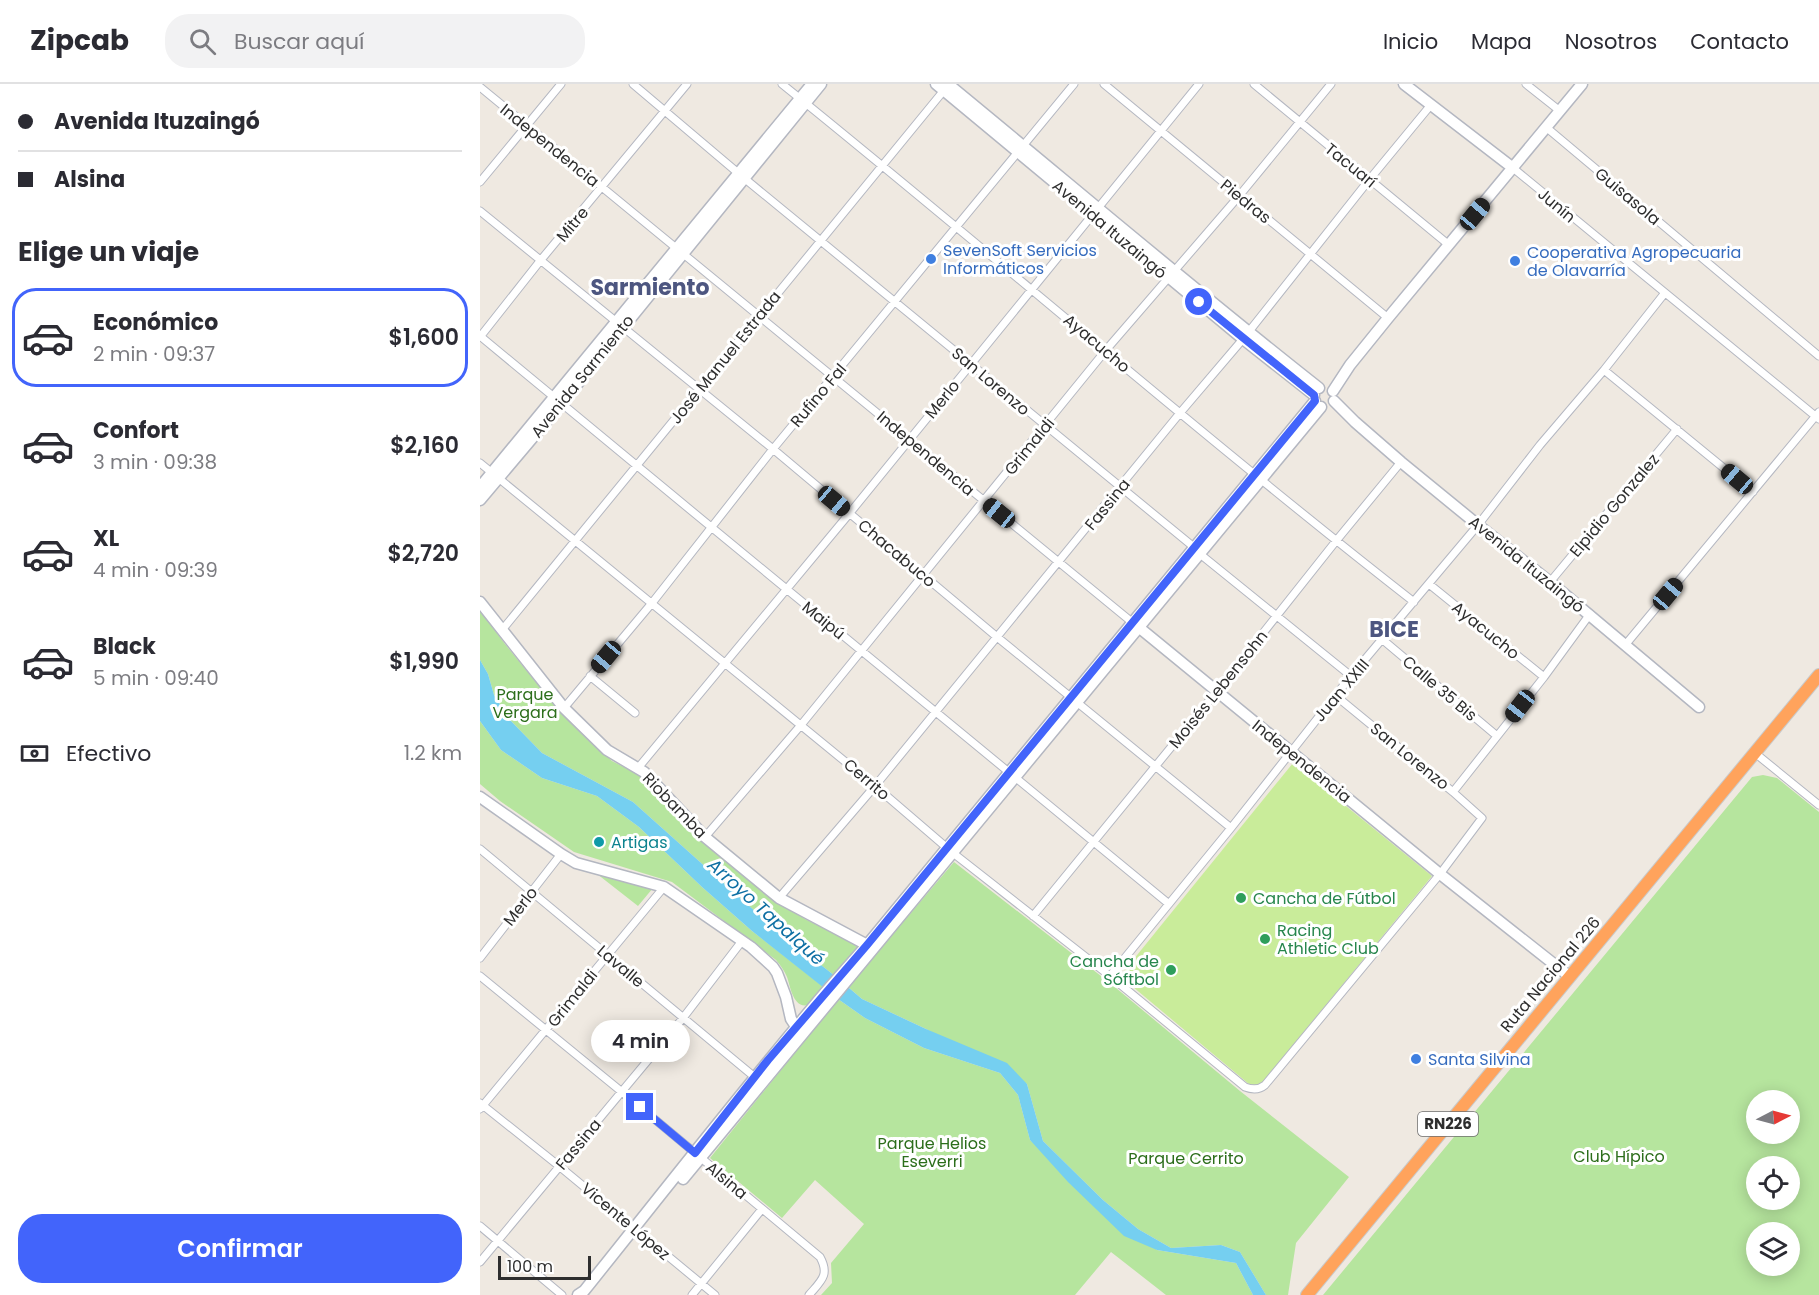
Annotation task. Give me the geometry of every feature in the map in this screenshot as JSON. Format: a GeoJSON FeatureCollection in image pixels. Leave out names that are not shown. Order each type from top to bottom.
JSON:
{"type":"FeatureCollection","features":[{"type":"Feature","properties":{"kind":"highway","name":"Ruta Nacional 226"},"geometry":{"type":"LineString","coordinates":[[1307,1295],[1819,675]]}},
{"type":"Feature","properties":{"kind":"main road","name":"Avenida Sarmiento"},"geometry":{"type":"LineString","coordinates":[[803,101],[812,84]]}},
{"type":"Feature","properties":{"kind":"main road","name":"Avenida Sarmiento"},"geometry":{"type":"LineString","coordinates":[[480,500],[495,476],[679,250],[803,101],[821,84]]}},
{"type":"Feature","properties":{"kind":"main road","name":"Junín"},"geometry":{"type":"LineString","coordinates":[[1404,84],[1513,168]]}},
{"type":"Feature","properties":{"kind":"main road"},"geometry":{"type":"LineString","coordinates":[[578,1295],[637,1230],[816,1007],[857,963],[1324,397],[1337,376],[1350,365],[1582,84]]}},
{"type":"Feature","properties":{"kind":"main road","name":"Avenida Ituzaingó"},"geometry":{"type":"LineString","coordinates":[[945,85],[1246,336],[1590,614],[1700,707]]}},
{"type":"Feature","properties":{"kind":"main road","name":"Avenida Sarmiento"},"geometry":{"type":"LineString","coordinates":[[480,487],[495,476]]}},
{"type":"Feature","properties":{"kind":"main road","name":"Riobamba"},"geometry":{"type":"LineString","coordinates":[[480,602],[564,708],[607,750],[638,768],[705,837],[779,898],[870,947]]}},
{"type":"Feature","properties":{"kind":"main road","name":"Independencia"},"geometry":{"type":"LineString","coordinates":[[1136,626],[1569,976]]}},
{"type":"Feature","properties":{"kind":"main road"},"geometry":{"type":"LineString","coordinates":[[480,797],[561,854],[583,866],[653,882],[664,887],[742,941],[777,973],[791,1019],[799,1031]]}},
{"type":"Feature","properties":{"kind":"main road"},"geometry":{"type":"LineString","coordinates":[[480,810],[494,808]]}},
{"type":"Feature","properties":{"kind":"main road"},"geometry":{"type":"LineString","coordinates":[[786,997],[792,1006],[803,1011],[816,1007]]}},
{"type":"Feature","properties":{"kind":"main road"},"geometry":{"type":"LineString","coordinates":[[590,1295],[637,1230]]}},
{"type":"Feature","properties":{"kind":"street"},"geometry":{"type":"LineString","coordinates":[[480,182],[561,84]]}},
{"type":"Feature","properties":{"kind":"street","name":"San Lorenzo"},"geometry":{"type":"LineString","coordinates":[[633,84],[741,176],[1351,676]]}},
{"type":"Feature","properties":{"kind":"street","name":"Mitre"},"geometry":{"type":"LineString","coordinates":[[480,336],[687,84]]}},
{"type":"Feature","properties":{"kind":"street","name":"Ayacucho"},"geometry":{"type":"LineString","coordinates":[[782,84],[1257,477],[1414,602]]}},
{"type":"Feature","properties":{"kind":"street","name":"Rufino Fal"},"geometry":{"type":"LineString","coordinates":[[564,708],[652,603],[894,301],[1074,84]]}},
{"type":"Feature","properties":{"kind":"street","name":"Piedras"},"geometry":{"type":"LineString","coordinates":[[1104,84],[1388,318]]}},
{"type":"Feature","properties":{"kind":"street","name":"Merlo"},"geometry":{"type":"LineString","coordinates":[[638,768],[726,664],[1199,84]]}},
{"type":"Feature","properties":{"kind":"street","name":"Tacuarí"},"geometry":{"type":"LineString","coordinates":[[1254,84],[1449,245]]}},
{"type":"Feature","properties":{"kind":"street","name":"Grimaldi"},"geometry":{"type":"LineString","coordinates":[[705,837],[862,651],[922,574],[1106,350],[1239,196],[1331,84]]}},
{"type":"Feature","properties":{"kind":"street"},"geometry":{"type":"LineString","coordinates":[[1526,84],[1560,111]]}},
{"type":"Feature","properties":{"kind":"street","name":"José Manuel Estrada"},"geometry":{"type":"LineString","coordinates":[[502,630],[883,166],[945,85]]}},
{"type":"Feature","properties":{"kind":"street","name":"Independencia"},"geometry":{"type":"LineString","coordinates":[[480,87],[1136,626]]}},
{"type":"Feature","properties":{"kind":"street","name":"Fassina"},"geometry":{"type":"LineString","coordinates":[[779,898],[875,786],[1180,413],[1246,336],[1430,106]]}},
{"type":"Feature","properties":{"kind":"street","name":"Guisasola"},"geometry":{"type":"LineString","coordinates":[[1547,128],[1819,356]]}},
{"type":"Feature","properties":{"kind":"street","name":"Junín"},"geometry":{"type":"LineString","coordinates":[[1513,168],[1664,294],[1818,416]]}},
{"type":"Feature","properties":{"kind":"street","name":"Chacabuco"},"geometry":{"type":"LineString","coordinates":[[480,210],[1232,828]]}},
{"type":"Feature","properties":{"kind":"street","name":"Juan XXIII"},"geometry":{"type":"LineString","coordinates":[[1110,976],[1232,828],[1351,676],[1605,370],[1664,294]]}},
{"type":"Feature","properties":{"kind":"street","name":"Maipú"},"geometry":{"type":"LineString","coordinates":[[480,336],[1169,904]]}},
{"type":"Feature","properties":{"kind":"street"},"geometry":{"type":"LineString","coordinates":[[1605,370],[1753,492]]}},
{"type":"Feature","properties":{"kind":"street"},"geometry":{"type":"LineString","coordinates":[[1626,644],[1818,416]]}},
{"type":"Feature","properties":{"kind":"street","name":"Elpidio Gonzalez"},"geometry":{"type":"LineString","coordinates":[[1550,582],[1677,429]]}},
{"type":"Feature","properties":{"kind":"street","name":"Moisés Lebensohn"},"geometry":{"type":"LineString","coordinates":[[1033,916],[1401,462]]}},
{"type":"Feature","properties":{"kind":"street","name":"Cerrito"},"geometry":{"type":"LineString","coordinates":[[480,463],[950,850],[1110,976],[1245,1087],[1256,1090],[1265,1086],[1440,874]]}},
{"type":"Feature","properties":{"kind":"street","name":"Ayacucho"},"geometry":{"type":"LineString","coordinates":[[1429,584],[1544,677]]}},
{"type":"Feature","properties":{"kind":"street"},"geometry":{"type":"LineString","coordinates":[[1453,792],[1544,677],[1590,614]]}},
{"type":"Feature","properties":{"kind":"street","name":"Calle 35 Bis"},"geometry":{"type":"LineString","coordinates":[[1383,640],[1497,736]]}},
{"type":"Feature","properties":{"kind":"street"},"geometry":{"type":"LineString","coordinates":[[590,676],[635,713]]}},
{"type":"Feature","properties":{"kind":"street","name":"San Lorenzo"},"geometry":{"type":"LineString","coordinates":[[1336,696],[1482,818],[1440,874]]}},
{"type":"Feature","properties":{"kind":"street"},"geometry":{"type":"LineString","coordinates":[[1755,753],[1819,805]]}},
{"type":"Feature","properties":{"kind":"street","name":"Lavalle"},"geometry":{"type":"LineString","coordinates":[[480,849],[758,1080]]}},
{"type":"Feature","properties":{"kind":"street","name":"Merlo"},"geometry":{"type":"LineString","coordinates":[[480,958],[561,854]]}},
{"type":"Feature","properties":{"kind":"street","name":"Grimaldi"},"geometry":{"type":"LineString","coordinates":[[481,1106],[664,887]]}},
{"type":"Feature","properties":{"kind":"street","name":"Fassina"},"geometry":{"type":"LineString","coordinates":[[480,1263],[683,1018],[742,941]]}},
{"type":"Feature","properties":{"kind":"street","name":"Alsina"},"geometry":{"type":"LineString","coordinates":[[480,976],[820,1257],[825,1274],[809,1295]]}},
{"type":"Feature","properties":{"kind":"street","name":"Vicente López"},"geometry":{"type":"LineString","coordinates":[[481,1106],[559,1166],[715,1295]]}},
{"type":"Feature","properties":{"kind":"street"},"geometry":{"type":"LineString","coordinates":[[692,1295],[762,1209]]}},
{"type":"Feature","properties":{"kind":"street"},"geometry":{"type":"LineString","coordinates":[[480,1226],[562,1295]]}},
{"type":"Feature","properties":{"kind":"green space","name":"Parque Vergara"},"geometry":{"type":"Polygon","coordinates":[[[480,610],[562,714],[612,761],[638,774],[695,835],[776,901],[805,919],[857,945],[857,951],[835,976],[775,929],[633,802],[542,753],[510,720],[494,695],[488,674],[480,660],[480,610]]]}},
{"type":"Feature","properties":{"kind":"green space"},"geometry":{"type":"Polygon","coordinates":[[[480,721],[501,750],[542,778],[597,796],[639,827],[752,931],[825,988],[810,1004],[799,1003],[793,996],[785,972],[776,960],[672,882],[574,852],[500,801],[480,784],[480,721]]]}},
{"type":"Feature","properties":{"kind":"green space","name":"Racing Athletic Club"},"geometry":{"type":"Polygon","coordinates":[[[1293,763],[1432,876],[1256,1090],[1120,976],[1293,763]]]}},
{"type":"Feature","properties":{"kind":"green space","name":"Club Hípico"},"geometry":{"type":"Polygon","coordinates":[[[1763,775],[1777,778],[1819,812],[1819,1295],[1323,1295],[1752,777],[1763,775]]]}},
{"type":"Feature","properties":{"kind":"green space","name":"Parque Cerrito"},"geometry":{"type":"Polygon","coordinates":[[[954,862],[1110,983],[1240,1091],[1349,1177],[1296,1243],[1288,1295],[1266,1295],[1240,1252],[1221,1245],[1171,1248],[1138,1229],[1103,1200],[1043,1141],[1027,1084],[926,1029],[862,999],[848,987],[954,862]]]}},
{"type":"Feature","properties":{"kind":"green space"},"geometry":{"type":"Polygon","coordinates":[[[592,870],[653,888],[638,906],[592,870]]]}},
{"type":"Feature","properties":{"kind":"green space","name":"Parque Helios Eseverri"},"geometry":{"type":"Polygon","coordinates":[[[838,999],[865,1018],[924,1048],[1000,1073],[1018,1095],[1030,1140],[1157,1250],[1236,1263],[1253,1295],[1166,1295],[1111,1252],[1075,1295],[821,1295],[832,1283],[831,1263],[864,1224],[815,1180],[782,1218],[710,1158],[838,999]]]}},
{"type":"Feature","properties":{"kind":"water"},"geometry":{"type":"Polygon","coordinates":[[[480,660],[488,674],[494,695],[510,720],[542,753],[633,802],[775,929],[862,999],[1007,1063],[1027,1084],[1043,1141],[1103,1200],[1138,1229],[1171,1248],[1221,1245],[1240,1252],[1266,1295],[1253,1295],[1236,1263],[1157,1250],[1124,1236],[1068,1182],[1030,1140],[1018,1095],[1000,1073],[924,1048],[865,1018],[752,931],[639,827],[597,796],[542,778],[501,750],[480,721],[480,660]]]}},
{"type":"Feature","properties":{"kind":"place","name":"SevenSoft Servicios Informáticos"},"geometry":{"type":"Point","coordinates":[931,259]}},
{"type":"Feature","properties":{"kind":"place","name":"Cooperativa Agropecuaria de Olavarría"},"geometry":{"type":"Point","coordinates":[1515,261]}},
{"type":"Feature","properties":{"kind":"place","name":"Artigas"},"geometry":{"type":"Point","coordinates":[599,842]}},
{"type":"Feature","properties":{"kind":"place","name":"Cancha de Fútbol"},"geometry":{"type":"Point","coordinates":[1241,898]}},
{"type":"Feature","properties":{"kind":"place","name":"Racing Athletic Club"},"geometry":{"type":"Point","coordinates":[1265,939]}},
{"type":"Feature","properties":{"kind":"place","name":"Cancha de Sóftbol"},"geometry":{"type":"Point","coordinates":[1171,970]}},
{"type":"Feature","properties":{"kind":"place","name":"Santa Silvina"},"geometry":{"type":"Point","coordinates":[1416,1059]}},
{"type":"Feature","properties":{"kind":"district","name":"Sarmiento"},"geometry":{"type":"Point","coordinates":[650,287]}},
{"type":"Feature","properties":{"kind":"district","name":"BICE"},"geometry":{"type":"Point","coordinates":[1394,629]}},
{"type":"Feature","properties":{"kind":"route"},"geometry":{"type":"LineString","coordinates":[[640,1107],[695,1153],[768,1060],[867,945],[1315,401],[1314,395],[1199,302]]}},
{"type":"Feature","properties":{"kind":"water label","name":"Arroyo Tapalqué"},"geometry":{"type":"Point","coordinates":[766,912]}}]}
